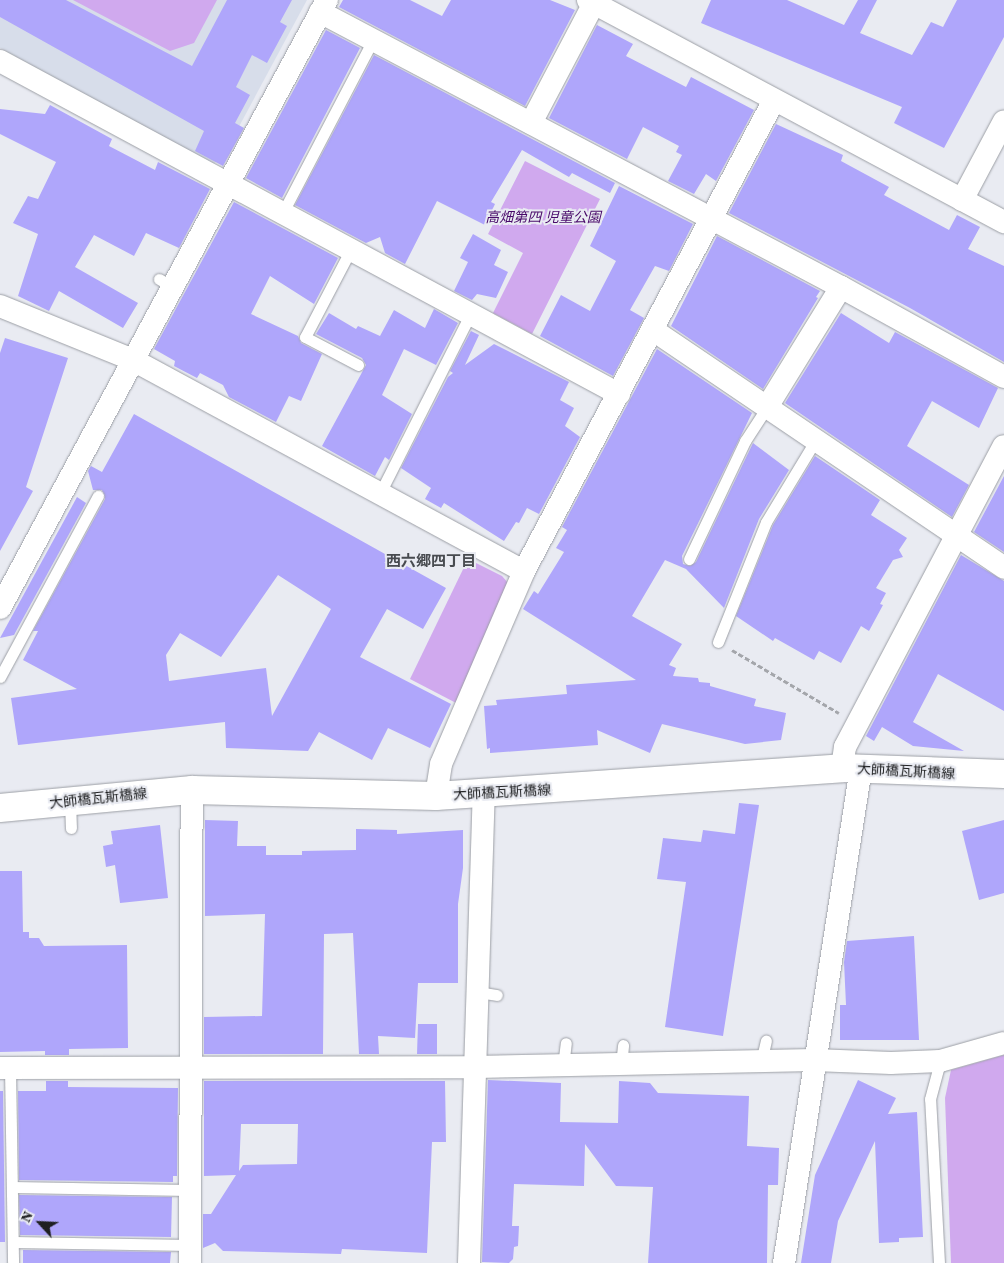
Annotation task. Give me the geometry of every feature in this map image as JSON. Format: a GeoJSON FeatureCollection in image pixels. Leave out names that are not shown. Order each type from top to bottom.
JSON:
{"type":"FeatureCollection","features":[{"type":"Feature","properties":{"kind":"street"},"geometry":{"type":"LineString","coordinates":[[531,123],[591,2],[1004,222]]}},
{"type":"Feature","properties":{"kind":"street"},"geometry":{"type":"LineString","coordinates":[[0,608],[8,573],[133,360],[166,283],[227,185],[323,6],[373,40],[841,287],[1004,377]]}},
{"type":"Feature","properties":{"kind":"street"},"geometry":{"type":"LineString","coordinates":[[0,61],[227,185],[619,394]]}},
{"type":"Feature","properties":{"kind":"street"},"geometry":{"type":"LineString","coordinates":[[436,796],[441,764],[524,571],[654,330],[774,100]]}},
{"type":"Feature","properties":{"kind":"street"},"geometry":{"type":"LineString","coordinates":[[962,200],[1004,122]]}},
{"type":"Feature","properties":{"kind":"street"},"geometry":{"type":"LineString","coordinates":[[767,407],[841,287]]}},
{"type":"Feature","properties":{"kind":"street"},"geometry":{"type":"LineString","coordinates":[[0,306],[133,360],[524,571]]}},
{"type":"Feature","properties":{"kind":"street"},"geometry":{"type":"LineString","coordinates":[[654,330],[1004,568]]}},
{"type":"Feature","properties":{"kind":"street"},"geometry":{"type":"LineString","coordinates":[[784,1263],[814,1060],[852,768],[845,747],[1004,446]]}},
{"type":"Feature","properties":{"kind":"street","name":"大師橋瓦斯橋線"},"geometry":{"type":"LineString","coordinates":[[0,808],[192,790],[436,796],[852,768],[1004,774]]}},
{"type":"Feature","properties":{"kind":"street"},"geometry":{"type":"LineString","coordinates":[[190,1254],[192,790]]}},
{"type":"Feature","properties":{"kind":"street"},"geometry":{"type":"LineString","coordinates":[[469,1263],[475,1067],[487,994],[484,794]]}},
{"type":"Feature","properties":{"kind":"street"},"geometry":{"type":"LineString","coordinates":[[5,1068],[563,1066],[622,1055],[763,1051],[814,1060],[891,1063],[940,1061],[1004,1043]]}},
{"type":"Feature","properties":{"kind":"lane"},"geometry":{"type":"LineString","coordinates":[[282,214],[373,40]]}},
{"type":"Feature","properties":{"kind":"lane"},"geometry":{"type":"LineString","coordinates":[[350,251],[305,338],[358,365]]}},
{"type":"Feature","properties":{"kind":"lane"},"geometry":{"type":"LineString","coordinates":[[380,493],[470,315]]}},
{"type":"Feature","properties":{"kind":"lane"},"geometry":{"type":"LineString","coordinates":[[689,559],[745,441],[767,407]]}},
{"type":"Feature","properties":{"kind":"lane"},"geometry":{"type":"LineString","coordinates":[[718,642],[766,522],[815,441]]}},
{"type":"Feature","properties":{"kind":"lane"},"geometry":{"type":"LineString","coordinates":[[0,676],[98,496]]}},
{"type":"Feature","properties":{"kind":"lane"},"geometry":{"type":"LineString","coordinates":[[70,801],[71,828]]}},
{"type":"Feature","properties":{"kind":"lane"},"geometry":{"type":"LineString","coordinates":[[563,1066],[566,1042]]}},
{"type":"Feature","properties":{"kind":"lane"},"geometry":{"type":"LineString","coordinates":[[939,1263],[930,1099],[940,1061]]}},
{"type":"Feature","properties":{"kind":"lane"},"geometry":{"type":"LineString","coordinates":[[5,1068],[12,1187],[13,1263]]}},
{"type":"Feature","properties":{"kind":"lane"},"geometry":{"type":"LineString","coordinates":[[12,1187],[189,1190]]}},
{"type":"Feature","properties":{"kind":"lane"},"geometry":{"type":"LineString","coordinates":[[13,1242],[190,1254]]}},
{"type":"Feature","properties":{"kind":"path"},"geometry":{"type":"LineString","coordinates":[[718,642],[857,723]]}},
{"type":"Feature","properties":{"kind":"shaded area"},"geometry":{"type":"Polygon","coordinates":[[[0,0],[307,0],[221,160],[212,164],[0,48],[0,0]]]}},
{"type":"Feature","properties":{"kind":"green space"},"geometry":{"type":"Polygon","coordinates":[[[73,0],[217,0],[194,43],[170,51],[73,0]]]}},
{"type":"Feature","properties":{"kind":"green space","name":"高畑第四 児童公園"},"geometry":{"type":"Polygon","coordinates":[[[525,161],[600,199],[532,334],[493,313],[523,253],[488,234],[525,161]]]}},
{"type":"Feature","properties":{"kind":"green space"},"geometry":{"type":"Polygon","coordinates":[[[468,559],[502,576],[509,584],[458,704],[410,679],[468,559]]]}},
{"type":"Feature","properties":{"kind":"green space"},"geometry":{"type":"Polygon","coordinates":[[[1004,1055],[1004,1263],[951,1263],[945,1098],[951,1070],[1004,1055]]]}},
{"type":"Feature","properties":{"kind":"building"},"geometry":{"type":"Polygon","coordinates":[[[0,0],[66,0],[192,66],[227,0],[292,0],[280,22],[287,26],[267,63],[252,55],[236,87],[250,95],[235,123],[244,128],[223,166],[195,151],[204,131],[0,17],[0,0]]]}},
{"type":"Feature","properties":{"kind":"building"},"geometry":{"type":"Polygon","coordinates":[[[343,0],[410,0],[442,16],[451,0],[550,0],[575,10],[525,106],[339,7],[343,0]]]}},
{"type":"Feature","properties":{"kind":"building"},"geometry":{"type":"Polygon","coordinates":[[[711,0],[787,0],[844,25],[858,0],[877,0],[860,33],[912,55],[931,22],[943,27],[957,0],[1004,0],[1004,37],[944,148],[894,123],[902,107],[701,23],[711,0]]]}},
{"type":"Feature","properties":{"kind":"building"},"geometry":{"type":"Polygon","coordinates":[[[597,25],[633,44],[626,56],[686,87],[691,77],[754,110],[716,181],[706,174],[694,194],[668,181],[682,155],[676,152],[679,146],[643,127],[627,159],[549,118],[597,25]]]}},
{"type":"Feature","properties":{"kind":"building"},"geometry":{"type":"Polygon","coordinates":[[[326,30],[360,48],[282,198],[246,178],[326,30]]]}},
{"type":"Feature","properties":{"kind":"building"},"geometry":{"type":"Polygon","coordinates":[[[374,55],[615,183],[610,193],[572,173],[569,177],[522,150],[491,202],[495,204],[485,225],[437,201],[405,264],[385,253],[380,237],[366,243],[295,205],[374,55]]]}},
{"type":"Feature","properties":{"kind":"building"},"geometry":{"type":"Polygon","coordinates":[[[50,105],[112,139],[109,146],[155,170],[158,162],[210,189],[179,248],[146,233],[134,256],[94,235],[75,267],[138,303],[123,328],[59,291],[49,311],[18,296],[38,234],[13,223],[28,196],[38,199],[56,162],[0,134],[0,109],[45,114],[50,105]]]}},
{"type":"Feature","properties":{"kind":"building"},"geometry":{"type":"Polygon","coordinates":[[[776,124],[843,155],[841,161],[889,187],[884,195],[949,230],[957,215],[980,227],[968,249],[1004,266],[1004,362],[910,308],[729,213],[776,124]]]}},
{"type":"Feature","properties":{"kind":"building"},"geometry":{"type":"Polygon","coordinates":[[[619,186],[693,224],[669,271],[655,266],[630,310],[644,318],[613,376],[540,336],[561,295],[590,311],[616,261],[590,246],[619,186]]]}},
{"type":"Feature","properties":{"kind":"building"},"geometry":{"type":"Polygon","coordinates":[[[234,202],[338,258],[314,304],[270,276],[251,314],[298,336],[301,343],[322,354],[301,401],[289,396],[276,422],[229,397],[223,385],[200,373],[197,378],[174,366],[175,361],[154,349],[234,202]]]}},
{"type":"Feature","properties":{"kind":"building"},"geometry":{"type":"Polygon","coordinates":[[[473,234],[501,250],[494,265],[508,272],[496,298],[477,294],[472,300],[454,291],[468,262],[460,258],[473,234]]]}},
{"type":"Feature","properties":{"kind":"building"},"geometry":{"type":"Polygon","coordinates":[[[717,236],[820,291],[816,297],[818,298],[763,389],[671,326],[717,236]]]}},
{"type":"Feature","properties":{"kind":"building"},"geometry":{"type":"Polygon","coordinates":[[[434,309],[458,323],[436,365],[404,349],[382,395],[412,414],[389,460],[385,457],[375,476],[322,446],[366,365],[362,358],[316,334],[329,313],[356,329],[358,326],[380,336],[394,310],[425,328],[434,309]]]}},
{"type":"Feature","properties":{"kind":"building"},"geometry":{"type":"Polygon","coordinates":[[[841,313],[889,343],[895,332],[998,388],[979,428],[932,401],[907,446],[969,485],[952,517],[785,403],[841,313]]]}},
{"type":"Feature","properties":{"kind":"building"},"geometry":{"type":"Polygon","coordinates":[[[471,331],[479,335],[465,365],[494,344],[569,382],[560,400],[574,408],[565,426],[580,437],[539,514],[527,508],[519,523],[516,522],[504,541],[444,503],[441,508],[425,499],[431,488],[401,468],[448,377],[453,373],[450,371],[471,331]]]}},
{"type":"Feature","properties":{"kind":"building"},"geometry":{"type":"Polygon","coordinates":[[[5,338],[68,358],[26,487],[33,491],[0,551],[0,353],[5,338]]]}},
{"type":"Feature","properties":{"kind":"building"},"geometry":{"type":"Polygon","coordinates":[[[657,349],[752,413],[682,556],[683,564],[690,566],[696,562],[753,443],[789,470],[759,519],[724,608],[686,569],[665,560],[632,616],[682,644],[669,665],[676,668],[673,676],[698,678],[699,682],[710,683],[710,686],[756,699],[754,706],[786,713],[781,740],[745,744],[662,724],[650,753],[597,730],[598,745],[490,753],[490,748],[487,749],[484,706],[497,705],[496,700],[567,694],[566,685],[636,680],[523,609],[534,591],[538,594],[564,552],[556,548],[567,530],[562,527],[657,349]]]}},
{"type":"Feature","properties":{"kind":"building"},"geometry":{"type":"Polygon","coordinates":[[[134,414],[446,588],[423,629],[387,609],[360,657],[451,704],[430,748],[388,728],[372,760],[319,732],[308,751],[226,748],[225,722],[18,745],[11,698],[77,689],[23,660],[38,631],[33,631],[105,499],[102,490],[93,490],[88,471],[91,466],[102,472],[134,414]],[[278,575],[221,657],[180,633],[166,655],[169,681],[266,668],[272,716],[331,609],[278,575]]]}},
{"type":"Feature","properties":{"kind":"building"},"geometry":{"type":"Polygon","coordinates":[[[815,456],[880,500],[871,515],[907,538],[899,550],[903,557],[893,560],[876,588],[886,593],[880,604],[883,605],[869,631],[861,626],[841,663],[819,651],[814,660],[775,638],[773,641],[736,616],[773,525],[815,456]]]}},
{"type":"Feature","properties":{"kind":"building"},"geometry":{"type":"Polygon","coordinates":[[[1004,476],[1004,552],[974,532],[1004,476]]]}},
{"type":"Feature","properties":{"kind":"building"},"geometry":{"type":"Polygon","coordinates":[[[77,497],[86,503],[14,635],[0,638],[77,497]]]}},
{"type":"Feature","properties":{"kind":"building"},"geometry":{"type":"Polygon","coordinates":[[[961,555],[1004,581],[1004,711],[938,674],[913,722],[964,751],[913,746],[882,727],[874,741],[866,736],[961,555]]]}},
{"type":"Feature","properties":{"kind":"building"},"geometry":{"type":"Polygon","coordinates":[[[739,803],[759,805],[723,1036],[665,1027],[686,882],[657,879],[663,838],[701,842],[703,830],[735,834],[739,803]]]}},
{"type":"Feature","properties":{"kind":"building"},"geometry":{"type":"Polygon","coordinates":[[[205,820],[238,821],[237,846],[266,846],[266,855],[302,855],[302,851],[356,850],[356,829],[397,830],[397,834],[463,830],[463,868],[458,904],[458,983],[418,983],[415,1038],[378,1036],[379,1054],[359,1054],[353,933],[324,934],[323,1054],[204,1054],[204,1017],[262,1016],[265,914],[205,916],[205,820]]]}},
{"type":"Feature","properties":{"kind":"building"},"geometry":{"type":"Polygon","coordinates":[[[1004,820],[1004,893],[979,900],[962,831],[1004,820]]]}},
{"type":"Feature","properties":{"kind":"building"},"geometry":{"type":"Polygon","coordinates":[[[160,825],[168,898],[120,903],[115,865],[106,867],[103,846],[113,844],[111,831],[160,825]]]}},
{"type":"Feature","properties":{"kind":"building"},"geometry":{"type":"Polygon","coordinates":[[[0,871],[22,871],[23,932],[29,932],[29,938],[39,938],[44,946],[127,945],[128,1048],[69,1049],[69,1055],[45,1055],[45,1051],[0,1052],[0,871]]]}},
{"type":"Feature","properties":{"kind":"building"},"geometry":{"type":"Polygon","coordinates":[[[914,936],[919,1040],[840,1040],[840,1005],[846,1005],[844,962],[847,941],[914,936]]]}},
{"type":"Feature","properties":{"kind":"building"},"geometry":{"type":"Polygon","coordinates":[[[418,1024],[437,1024],[437,1054],[417,1054],[418,1024]]]}},
{"type":"Feature","properties":{"kind":"building"},"geometry":{"type":"Polygon","coordinates":[[[488,1080],[561,1083],[560,1122],[618,1123],[619,1081],[650,1083],[658,1093],[749,1096],[747,1146],[779,1148],[778,1185],[768,1185],[767,1263],[648,1263],[653,1187],[616,1186],[585,1144],[584,1186],[514,1184],[512,1226],[519,1226],[518,1246],[514,1247],[513,1259],[509,1263],[482,1262],[488,1080]]]}},
{"type":"Feature","properties":{"kind":"building"},"geometry":{"type":"Polygon","coordinates":[[[858,1080],[896,1098],[888,1114],[917,1112],[923,1237],[899,1238],[899,1242],[879,1243],[875,1141],[838,1221],[831,1263],[801,1263],[815,1175],[858,1080]]]}},
{"type":"Feature","properties":{"kind":"building"},"geometry":{"type":"Polygon","coordinates":[[[46,1081],[68,1081],[68,1087],[178,1088],[177,1176],[173,1176],[173,1182],[19,1180],[18,1091],[46,1091],[46,1081]]]}},
{"type":"Feature","properties":{"kind":"building"},"geometry":{"type":"Polygon","coordinates":[[[204,1081],[445,1081],[446,1142],[432,1142],[427,1253],[342,1249],[341,1254],[223,1251],[215,1243],[203,1248],[203,1214],[211,1214],[236,1175],[204,1176],[204,1081]],[[241,1124],[239,1171],[243,1165],[297,1164],[298,1124],[241,1124]]]}},
{"type":"Feature","properties":{"kind":"building"},"geometry":{"type":"Polygon","coordinates":[[[0,1091],[3,1091],[5,1242],[0,1242],[0,1091]]]}},
{"type":"Feature","properties":{"kind":"building"},"geometry":{"type":"Polygon","coordinates":[[[19,1195],[172,1197],[171,1237],[20,1235],[19,1195]]]}},
{"type":"Feature","properties":{"kind":"building"},"geometry":{"type":"Polygon","coordinates":[[[23,1250],[171,1252],[170,1263],[23,1263],[23,1250]]]}},
{"type":"Feature","properties":{"kind":"district","name":"西六郷四丁目"},"geometry":{"type":"Point","coordinates":[431,561]}}]}
